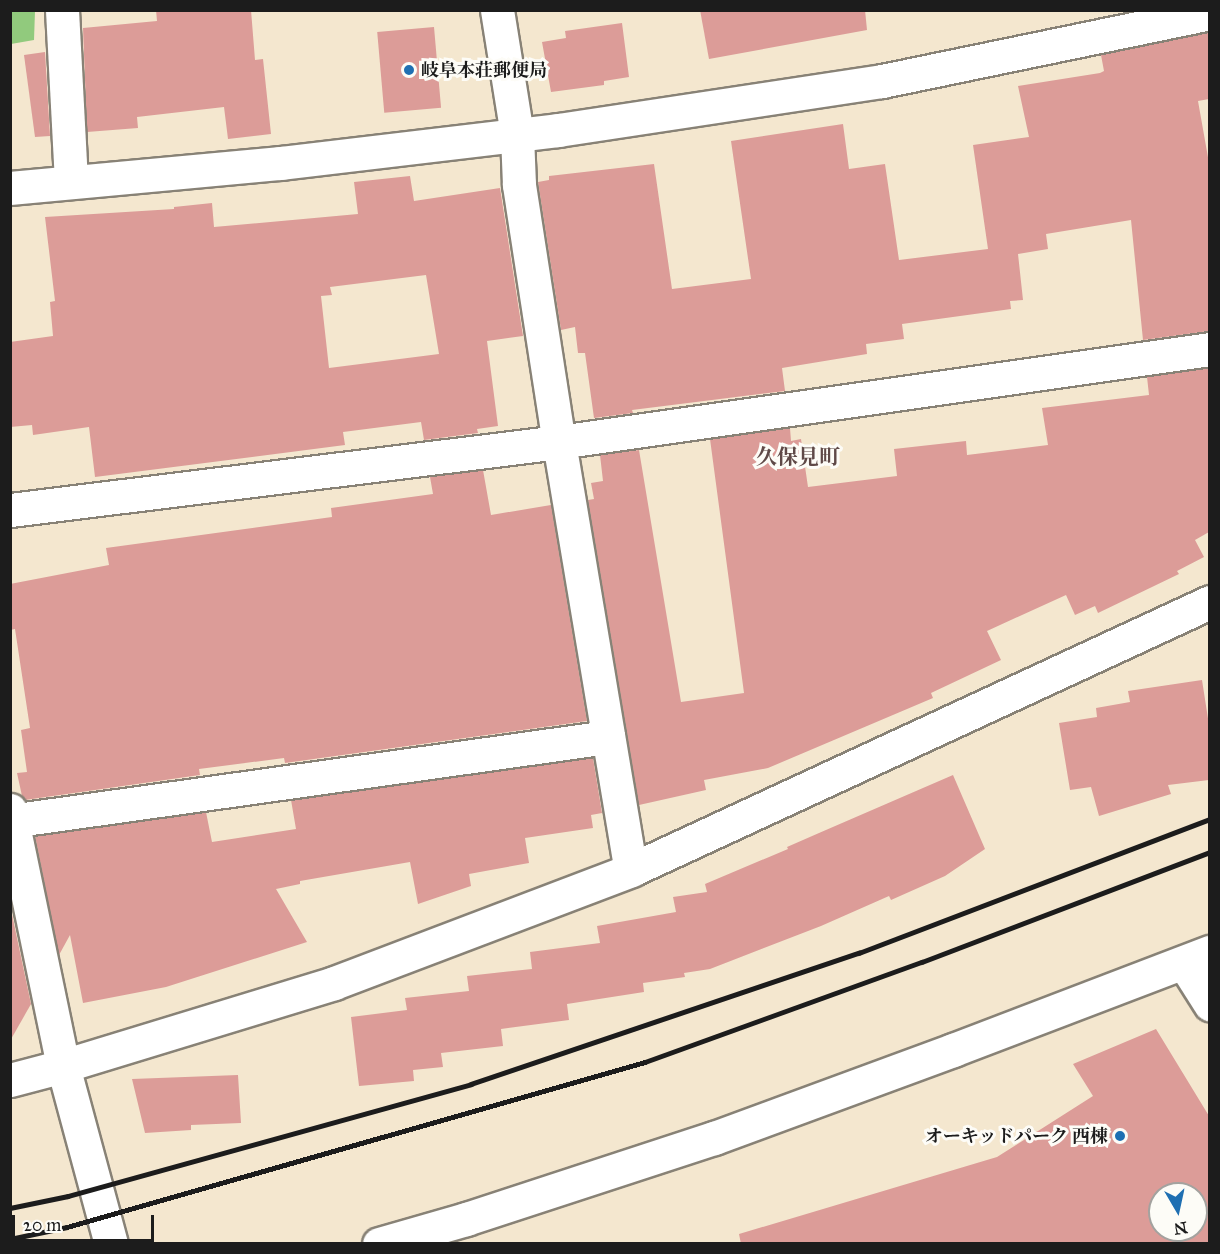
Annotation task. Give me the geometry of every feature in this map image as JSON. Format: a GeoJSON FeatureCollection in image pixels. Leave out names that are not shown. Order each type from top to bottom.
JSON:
{"type":"FeatureCollection","features":[{"type":"Feature","properties":{"kind":"street"},"geometry":{"type":"LineString","coordinates":[[62,10],[71,181]]}},
{"type":"Feature","properties":{"kind":"street"},"geometry":{"type":"LineString","coordinates":[[497,10],[517,135],[519,186],[559,442],[631,870]]}},
{"type":"Feature","properties":{"kind":"street"},"geometry":{"type":"LineString","coordinates":[[10,188],[281,163],[517,135],[882,81],[1209,13]]}},
{"type":"Feature","properties":{"kind":"street"},"geometry":{"type":"LineString","coordinates":[[10,510],[559,442],[1209,349]]}},
{"type":"Feature","properties":{"kind":"street"},"geometry":{"type":"LineString","coordinates":[[10,1080],[334,983],[631,870],[1209,602]]}},
{"type":"Feature","properties":{"kind":"street"},"geometry":{"type":"LineString","coordinates":[[111,1244],[63,1066],[11,817],[608,737]]}},
{"type":"Feature","properties":{"kind":"street"},"geometry":{"type":"LineString","coordinates":[[380,1244],[465,1219],[714,1138],[1197,957],[1209,1004]]}},
{"type":"Feature","properties":{"kind":"green space"},"geometry":{"type":"Polygon","coordinates":[[[10,11],[35,11],[34,40],[11,44],[10,11]]]}},
{"type":"Feature","properties":{"kind":"building"},"geometry":{"type":"Polygon","coordinates":[[[156,10],[251,10],[255,60],[263,59],[271,134],[228,139],[224,107],[137,117],[138,128],[87,132],[83,28],[157,21],[156,10]]]}},
{"type":"Feature","properties":{"kind":"building"},"geometry":{"type":"Polygon","coordinates":[[[700,10],[865,10],[867,30],[709,59],[700,10]]]}},
{"type":"Feature","properties":{"kind":"building"},"geometry":{"type":"Polygon","coordinates":[[[622,23],[629,77],[604,81],[604,85],[551,92],[542,42],[566,38],[565,31],[622,23]]]}},
{"type":"Feature","properties":{"kind":"building","name":"岐阜本荘郵便局"},"geometry":{"type":"Polygon","coordinates":[[[434,27],[441,108],[384,113],[377,32],[434,27]]]}},
{"type":"Feature","properties":{"kind":"building"},"geometry":{"type":"Polygon","coordinates":[[[1209,32],[1209,99],[1198,101],[1209,163],[1209,331],[1143,340],[1131,220],[1046,234],[1048,249],[1018,254],[1023,300],[1010,301],[1011,309],[902,324],[904,339],[866,344],[867,354],[782,368],[785,391],[632,410],[633,413],[594,418],[585,353],[578,353],[575,327],[561,330],[538,182],[549,180],[549,176],[654,164],[672,289],[751,279],[731,141],[843,124],[849,169],[885,164],[899,260],[988,249],[973,145],[1029,137],[1018,86],[1100,73],[1104,71],[1101,55],[1209,32]]]}},
{"type":"Feature","properties":{"kind":"building"},"geometry":{"type":"Polygon","coordinates":[[[45,52],[50,136],[35,137],[24,55],[45,52]]]}},
{"type":"Feature","properties":{"kind":"building"},"geometry":{"type":"Polygon","coordinates":[[[410,176],[414,201],[500,188],[523,336],[487,341],[498,426],[477,429],[478,433],[424,440],[421,422],[343,432],[345,445],[95,477],[89,427],[33,435],[32,425],[10,427],[10,342],[53,336],[50,302],[55,301],[45,217],[174,209],[174,207],[212,203],[214,227],[358,214],[354,182],[410,176]],[[426,275],[330,287],[332,295],[321,296],[329,368],[439,354],[426,275]]]}},
{"type":"Feature","properties":{"kind":"building"},"geometry":{"type":"Polygon","coordinates":[[[1209,368],[1209,532],[1195,540],[1204,557],[1177,571],[1179,574],[1098,613],[1095,606],[1075,615],[1066,595],[987,631],[1001,660],[931,693],[933,698],[768,768],[704,780],[706,790],[639,805],[588,500],[594,499],[591,483],[603,481],[600,455],[639,450],[681,702],[744,693],[710,439],[790,428],[791,441],[801,439],[808,487],[897,476],[894,449],[966,441],[967,455],[1048,445],[1042,408],[1149,395],[1147,377],[1209,368]]]}},
{"type":"Feature","properties":{"kind":"building"},"geometry":{"type":"Polygon","coordinates":[[[483,470],[491,515],[551,505],[587,721],[285,763],[284,758],[199,769],[200,775],[25,800],[22,796],[17,773],[27,772],[21,730],[30,728],[15,629],[10,630],[10,584],[109,565],[106,548],[332,517],[331,508],[433,494],[430,477],[483,470]]]}},
{"type":"Feature","properties":{"kind":"building"},"geometry":{"type":"Polygon","coordinates":[[[1202,680],[1209,725],[1209,780],[1168,785],[1171,794],[1099,816],[1091,787],[1070,790],[1059,723],[1097,717],[1096,708],[1130,702],[1128,691],[1202,680]]]}},
{"type":"Feature","properties":{"kind":"building"},"geometry":{"type":"Polygon","coordinates":[[[593,758],[602,813],[591,815],[593,828],[525,838],[529,863],[469,874],[471,886],[418,904],[410,862],[300,881],[300,884],[276,889],[307,942],[166,987],[83,1003],[70,935],[59,955],[35,836],[206,812],[212,842],[296,829],[291,800],[593,758]]]}},
{"type":"Feature","properties":{"kind":"building"},"geometry":{"type":"Polygon","coordinates":[[[953,775],[985,849],[945,876],[891,900],[889,896],[821,926],[710,969],[684,973],[685,977],[643,983],[644,992],[567,1004],[569,1020],[501,1029],[503,1046],[441,1053],[443,1067],[413,1070],[414,1081],[359,1086],[351,1017],[407,1010],[405,998],[469,991],[467,976],[532,969],[530,952],[600,943],[597,926],[676,912],[673,897],[707,892],[705,884],[953,775]]]}},
{"type":"Feature","properties":{"kind":"building"},"geometry":{"type":"Polygon","coordinates":[[[10,905],[31,1004],[10,1041],[10,905]]]}},
{"type":"Feature","properties":{"kind":"building","name":"オーキッドパーク 西棟"},"geometry":{"type":"Polygon","coordinates":[[[1156,1029],[1209,1116],[1209,1244],[741,1244],[739,1234],[997,1157],[1093,1096],[1073,1064],[1156,1029]]]}},
{"type":"Feature","properties":{"kind":"building"},"geometry":{"type":"Polygon","coordinates":[[[238,1075],[241,1123],[191,1125],[191,1130],[145,1133],[132,1079],[238,1075]]]}},
{"type":"Feature","properties":{"kind":"railway"},"geometry":{"type":"LineString","coordinates":[[10,1208],[68,1196],[471,1084],[859,953],[1210,819]]}},
{"type":"Feature","properties":{"kind":"railway"},"geometry":{"type":"LineString","coordinates":[[10,1239],[67,1227],[645,1062],[922,962],[1210,852]]}},
{"type":"Feature","properties":{"kind":"place","name":"岐阜本荘郵便局"},"geometry":{"type":"Point","coordinates":[409,70]}},
{"type":"Feature","properties":{"kind":"place","name":"オーキッドパーク 西棟"},"geometry":{"type":"Point","coordinates":[1120,1136]}},
{"type":"Feature","properties":{"kind":"district","name":"久保見町"},"geometry":{"type":"Point","coordinates":[798,457]}}]}
